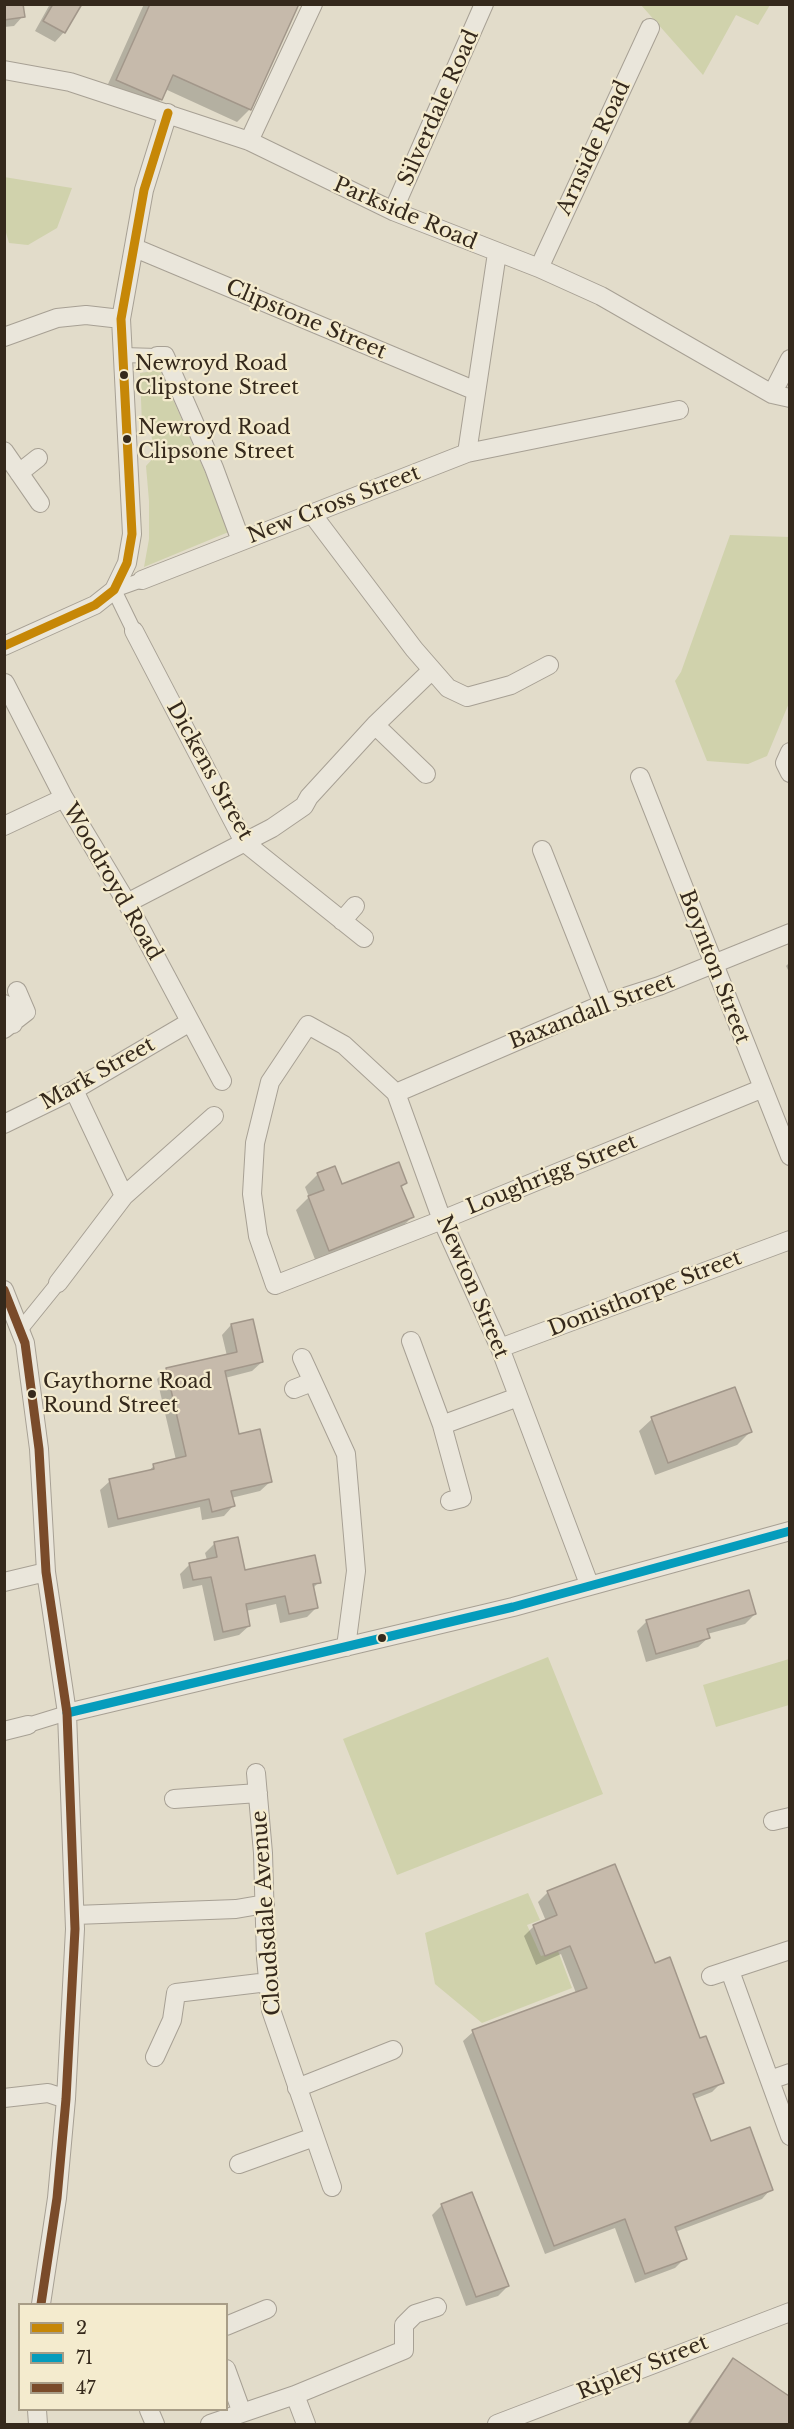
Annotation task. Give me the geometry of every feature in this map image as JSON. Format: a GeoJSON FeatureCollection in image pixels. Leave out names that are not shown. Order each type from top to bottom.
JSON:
{"type":"FeatureCollection","features":[{"type":"Feature","properties":{"kind":"street"},"geometry":{"type":"LineString","coordinates":[[249,141],[313,4]]}},
{"type":"Feature","properties":{"kind":"street","name":"Silverdale Road"},"geometry":{"type":"LineString","coordinates":[[393,211],[484,4]]}},
{"type":"Feature","properties":{"kind":"street","name":"Arnside Road"},"geometry":{"type":"LineString","coordinates":[[538,268],[650,28]]}},
{"type":"Feature","properties":{"kind":"street","name":"Parkside Road"},"geometry":{"type":"LineString","coordinates":[[4,70],[70,82],[249,141],[393,211],[538,268],[601,296],[781,396]]}},
{"type":"Feature","properties":{"kind":"street"},"geometry":{"type":"LineString","coordinates":[[114,590],[127,563],[132,534],[121,319],[144,190],[168,113]]}},
{"type":"Feature","properties":{"kind":"street","name":"Clipstone Street"},"geometry":{"type":"LineString","coordinates":[[135,249],[476,391]]}},
{"type":"Feature","properties":{"kind":"street"},"geometry":{"type":"LineString","coordinates":[[467,453],[497,253]]}},
{"type":"Feature","properties":{"kind":"street"},"geometry":{"type":"LineString","coordinates":[[4,337],[57,318],[86,315],[121,319]]}},
{"type":"Feature","properties":{"kind":"street"},"geometry":{"type":"LineString","coordinates":[[123,356],[165,356],[214,468],[241,541]]}},
{"type":"Feature","properties":{"kind":"street"},"geometry":{"type":"LineString","coordinates":[[781,396],[789,359]]}},
{"type":"Feature","properties":{"kind":"street","name":"New Cross Street"},"geometry":{"type":"LineString","coordinates":[[4,646],[74,616],[95,605],[114,590],[467,453],[679,410]]}},
{"type":"Feature","properties":{"kind":"street"},"geometry":{"type":"LineString","coordinates":[[4,451],[40,503]]}},
{"type":"Feature","properties":{"kind":"street"},"geometry":{"type":"LineString","coordinates":[[19,473],[38,458]]}},
{"type":"Feature","properties":{"kind":"street"},"geometry":{"type":"LineString","coordinates":[[312,514],[414,649],[448,688],[467,697],[511,685],[549,665]]}},
{"type":"Feature","properties":{"kind":"street","name":"Dickens Street"},"geometry":{"type":"LineString","coordinates":[[114,590],[244,842],[364,938]]}},
{"type":"Feature","properties":{"kind":"street"},"geometry":{"type":"LineString","coordinates":[[127,903],[272,828],[304,806],[309,797],[375,725],[432,670]]}},
{"type":"Feature","properties":{"kind":"street","name":"Woodroyd Road"},"geometry":{"type":"LineString","coordinates":[[5,682],[64,798],[127,903],[222,1081]]}},
{"type":"Feature","properties":{"kind":"street"},"geometry":{"type":"LineString","coordinates":[[375,725],[426,774]]}},
{"type":"Feature","properties":{"kind":"street"},"geometry":{"type":"LineString","coordinates":[[789,752],[785,763],[789,772]]}},
{"type":"Feature","properties":{"kind":"street","name":"Boynton Street"},"geometry":{"type":"LineString","coordinates":[[640,777],[789,1156]]}},
{"type":"Feature","properties":{"kind":"street"},"geometry":{"type":"LineString","coordinates":[[4,826],[64,798]]}},
{"type":"Feature","properties":{"kind":"street"},"geometry":{"type":"LineString","coordinates":[[542,850],[603,1004]]}},
{"type":"Feature","properties":{"kind":"street"},"geometry":{"type":"LineString","coordinates":[[342,921],[355,906]]}},
{"type":"Feature","properties":{"kind":"street","name":"Baxandall Street"},"geometry":{"type":"LineString","coordinates":[[396,1093],[603,1004],[713,965],[789,933]]}},
{"type":"Feature","properties":{"kind":"street"},"geometry":{"type":"LineString","coordinates":[[11,997],[14,1021]]}},
{"type":"Feature","properties":{"kind":"street","name":"Mark Street"},"geometry":{"type":"LineString","coordinates":[[4,1124],[74,1090],[190,1022]]}},
{"type":"Feature","properties":{"kind":"street","name":"Newton Street"},"geometry":{"type":"LineString","coordinates":[[275,1285],[258,1236],[252,1194],[255,1143],[270,1082],[308,1025],[344,1045],[396,1093],[442,1220],[500,1348],[589,1584]]}},
{"type":"Feature","properties":{"kind":"street","name":"Loughrigg Street"},"geometry":{"type":"LineString","coordinates":[[275,1285],[442,1220],[761,1089]]}},
{"type":"Feature","properties":{"kind":"street"},"geometry":{"type":"LineString","coordinates":[[74,1090],[124,1196]]}},
{"type":"Feature","properties":{"kind":"street"},"geometry":{"type":"LineString","coordinates":[[21,1330],[124,1196],[214,1116]]}},
{"type":"Feature","properties":{"kind":"street","name":"Donisthorpe Street"},"geometry":{"type":"LineString","coordinates":[[500,1348],[789,1240]]}},
{"type":"Feature","properties":{"kind":"street"},"geometry":{"type":"LineString","coordinates":[[5,1291],[25,1343],[39,1449],[46,1572],[67,1713],[75,1915],[66,2099],[57,2198],[41,2303]]}},
{"type":"Feature","properties":{"kind":"street"},"geometry":{"type":"LineString","coordinates":[[411,1341],[442,1425],[462,1498],[450,1501]]}},
{"type":"Feature","properties":{"kind":"street"},"geometry":{"type":"LineString","coordinates":[[302,1358],[346,1454],[356,1571],[346,1647]]}},
{"type":"Feature","properties":{"kind":"street"},"geometry":{"type":"LineString","coordinates":[[294,1389],[312,1382]]}},
{"type":"Feature","properties":{"kind":"street"},"geometry":{"type":"LineString","coordinates":[[442,1425],[518,1397]]}},
{"type":"Feature","properties":{"kind":"street"},"geometry":{"type":"LineString","coordinates":[[4,1731],[67,1713],[513,1606],[789,1531]]}},
{"type":"Feature","properties":{"kind":"street"},"geometry":{"type":"LineString","coordinates":[[4,1582],[46,1572]]}},
{"type":"Feature","properties":{"kind":"street","name":"Cloudsdale Avenue"},"geometry":{"type":"LineString","coordinates":[[256,1773],[263,1853],[270,2010],[332,2187]]}},
{"type":"Feature","properties":{"kind":"street"},"geometry":{"type":"LineString","coordinates":[[174,1799],[258,1793]]}},
{"type":"Feature","properties":{"kind":"street"},"geometry":{"type":"LineString","coordinates":[[75,1915],[236,1909],[265,1904]]}},
{"type":"Feature","properties":{"kind":"street"},"geometry":{"type":"LineString","coordinates":[[711,1976],[789,1950]]}},
{"type":"Feature","properties":{"kind":"street"},"geometry":{"type":"LineString","coordinates":[[730,1971],[789,2136]]}},
{"type":"Feature","properties":{"kind":"street"},"geometry":{"type":"LineString","coordinates":[[155,2057],[172,2020],[176,1993],[268,1982]]}},
{"type":"Feature","properties":{"kind":"street"},"geometry":{"type":"LineString","coordinates":[[297,2088],[393,2050]]}},
{"type":"Feature","properties":{"kind":"street"},"geometry":{"type":"LineString","coordinates":[[770,2080],[789,2073]]}},
{"type":"Feature","properties":{"kind":"street"},"geometry":{"type":"LineString","coordinates":[[4,2098],[48,2093],[66,2099]]}},
{"type":"Feature","properties":{"kind":"street"},"geometry":{"type":"LineString","coordinates":[[239,2164],[314,2137]]}},
{"type":"Feature","properties":{"kind":"street"},"geometry":{"type":"LineString","coordinates":[[210,2424],[411,2353],[404,2325],[415,2314],[437,2307]]}},
{"type":"Feature","properties":{"kind":"street"},"geometry":{"type":"LineString","coordinates":[[228,2325],[267,2309]]}},
{"type":"Feature","properties":{"kind":"street","name":"Ripley Street"},"geometry":{"type":"LineString","coordinates":[[497,2424],[789,2312]]}},
{"type":"Feature","properties":{"kind":"street"},"geometry":{"type":"LineString","coordinates":[[228,2375],[242,2414]]}},
{"type":"Feature","properties":{"kind":"street"},"geometry":{"type":"LineString","coordinates":[[295,2395],[306,2424]]}},
{"type":"Feature","properties":{"kind":"green space"},"geometry":{"type":"Polygon","coordinates":[[[641,5],[770,5],[758,25],[736,15],[703,75],[641,5]]]}},
{"type":"Feature","properties":{"kind":"green space"},"geometry":{"type":"Polygon","coordinates":[[[4,177],[72,188],[57,228],[28,245],[9,243],[5,229],[4,177]]]}},
{"type":"Feature","properties":{"kind":"green space"},"geometry":{"type":"Polygon","coordinates":[[[160,370],[231,531],[144,567],[149,539],[146,466],[155,456],[150,428],[142,425],[140,373],[160,370]]]}},
{"type":"Feature","properties":{"kind":"green space"},"geometry":{"type":"Polygon","coordinates":[[[730,535],[789,537],[789,703],[767,756],[748,764],[707,761],[675,681],[681,672],[730,535]]]}},
{"type":"Feature","properties":{"kind":"green space"},"geometry":{"type":"Polygon","coordinates":[[[548,1657],[603,1794],[397,1875],[343,1739],[548,1657]]]}},
{"type":"Feature","properties":{"kind":"green space"},"geometry":{"type":"Polygon","coordinates":[[[789,1659],[789,1705],[716,1727],[703,1685],[789,1659]]]}},
{"type":"Feature","properties":{"kind":"green space"},"geometry":{"type":"Polygon","coordinates":[[[528,1893],[540,1920],[527,1925],[541,1956],[558,1951],[572,1988],[482,2023],[435,1984],[425,1933],[528,1893]]]}},
{"type":"Feature","properties":{"kind":"building"},"geometry":{"type":"Polygon","coordinates":[[[4,4],[23,4],[25,17],[4,20],[4,4]]]}},
{"type":"Feature","properties":{"kind":"building"},"geometry":{"type":"Polygon","coordinates":[[[53,4],[82,4],[65,33],[43,21],[53,4]]]}},
{"type":"Feature","properties":{"kind":"building"},"geometry":{"type":"Polygon","coordinates":[[[150,4],[299,4],[251,110],[173,75],[162,100],[116,80],[150,4]]]}},
{"type":"Feature","properties":{"kind":"building"},"geometry":{"type":"Polygon","coordinates":[[[399,1162],[407,1183],[401,1186],[414,1217],[329,1251],[308,1196],[324,1190],[317,1173],[335,1166],[342,1184],[399,1162]]]}},
{"type":"Feature","properties":{"kind":"building"},"geometry":{"type":"Polygon","coordinates":[[[253,1319],[263,1362],[225,1371],[239,1434],[260,1429],[272,1482],[231,1491],[235,1506],[212,1512],[209,1499],[118,1519],[109,1479],[154,1469],[153,1464],[186,1456],[166,1368],[237,1352],[231,1324],[253,1319]]]}},
{"type":"Feature","properties":{"kind":"building"},"geometry":{"type":"Polygon","coordinates":[[[735,1387],[752,1432],[668,1463],[651,1417],[735,1387]]]}},
{"type":"Feature","properties":{"kind":"building"},"geometry":{"type":"Polygon","coordinates":[[[238,1537],[245,1570],[315,1555],[321,1583],[313,1584],[318,1608],[289,1614],[285,1596],[246,1604],[250,1626],[223,1632],[211,1577],[193,1580],[189,1563],[217,1557],[214,1542],[238,1537]]]}},
{"type":"Feature","properties":{"kind":"building"},"geometry":{"type":"Polygon","coordinates":[[[749,1590],[756,1614],[707,1629],[710,1638],[656,1654],[646,1620],[749,1590]]]}},
{"type":"Feature","properties":{"kind":"building"},"geometry":{"type":"Polygon","coordinates":[[[615,1864],[655,1963],[670,1957],[700,2038],[706,2036],[724,2083],[693,2094],[711,2141],[750,2127],[773,2190],[675,2227],[687,2259],[645,2274],[625,2219],[554,2246],[472,2030],[587,1988],[570,1946],[545,1956],[533,1925],[557,1915],[547,1891],[615,1864]]]}},
{"type":"Feature","properties":{"kind":"building"},"geometry":{"type":"Polygon","coordinates":[[[472,2192],[509,2286],[476,2297],[441,2204],[472,2192]]]}},
{"type":"Feature","properties":{"kind":"building"},"geometry":{"type":"Polygon","coordinates":[[[733,2358],[789,2396],[789,2424],[689,2424],[733,2358]]]}},
{"type":"Feature","properties":{"kind":"transit line","name":"2"},"geometry":{"type":"LineString","coordinates":[[4,646],[95,605],[114,590],[127,563],[132,534],[121,319],[144,190],[168,113]]}},
{"type":"Feature","properties":{"kind":"transit line","name":"47"},"geometry":{"type":"LineString","coordinates":[[4,1290],[25,1343],[39,1449],[46,1572],[67,1713],[75,1929],[66,2099],[57,2198],[41,2303]]}},
{"type":"Feature","properties":{"kind":"transit line","name":"71"},"geometry":{"type":"LineString","coordinates":[[67,1713],[513,1607],[790,1531]]}},
{"type":"Feature","properties":{"kind":"place","name":"Newroyd Road Clipstone Street"},"geometry":{"type":"Point","coordinates":[124,375]}},
{"type":"Feature","properties":{"kind":"place","name":"Newroyd Road Clipsone Street"},"geometry":{"type":"Point","coordinates":[127,439]}},
{"type":"Feature","properties":{"kind":"place","name":"Gaythorne Road Round Street"},"geometry":{"type":"Point","coordinates":[32,1394]}}]}
